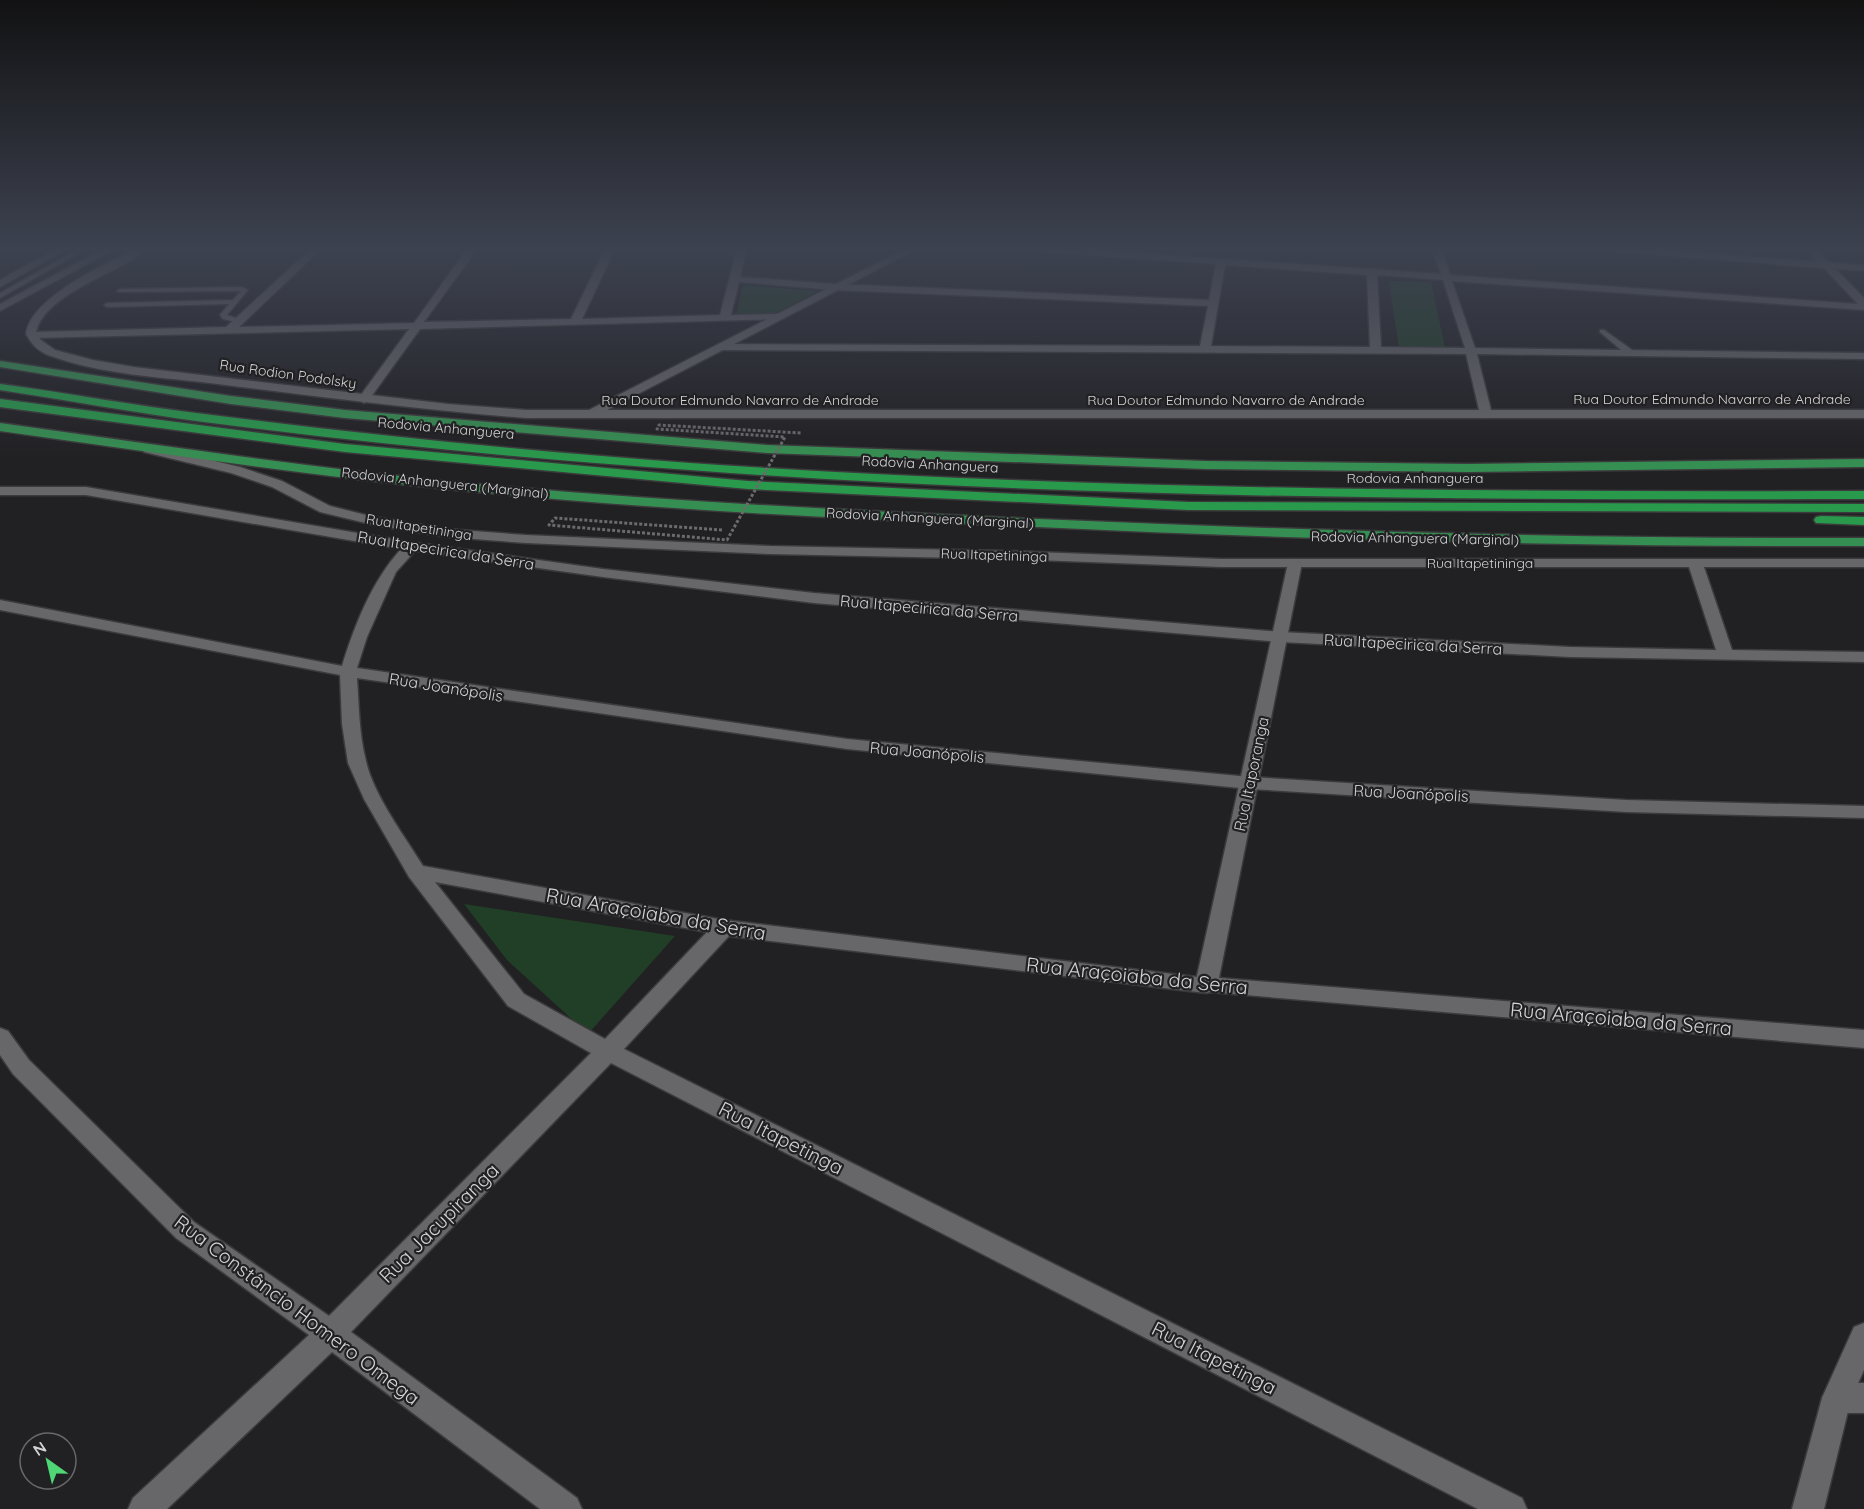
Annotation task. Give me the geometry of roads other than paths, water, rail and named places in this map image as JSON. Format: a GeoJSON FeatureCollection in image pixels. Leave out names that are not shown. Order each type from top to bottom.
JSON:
{"type":"FeatureCollection","features":[{"type":"Feature","properties":{"kind":"highway"},"geometry":{"type":"LineString","coordinates":[[0,364],[231,400],[345,414],[767,449],[940,457],[1468,468],[1864,464]]}},
{"type":"Feature","properties":{"kind":"highway","name":"Rodovia Anhanguera"},"geometry":{"type":"LineString","coordinates":[[0,385],[198,417],[359,437],[754,471],[1013,484],[1359,495],[1864,495]]}},
{"type":"Feature","properties":{"kind":"highway","name":"Rodovia Anhanguera"},"geometry":{"type":"LineString","coordinates":[[0,403],[345,448],[748,485],[1188,506],[1864,508]]}},
{"type":"Feature","properties":{"kind":"highway","name":"Rodovia Anhanguera (Marginal)"},"geometry":{"type":"LineString","coordinates":[[0,427],[374,477],[541,493],[786,512],[1306,535],[1561,541],[1864,543]]}},
{"type":"Feature","properties":{"kind":"highway"},"geometry":{"type":"LineString","coordinates":[[1330,508],[1864,521]]}},
{"type":"Feature","properties":{"kind":"street"},"geometry":{"type":"LineString","coordinates":[[35,319],[30,330],[31,335],[652,319]]}},
{"type":"Feature","properties":{"kind":"street"},"geometry":{"type":"LineString","coordinates":[[364,399],[421,319]]}},
{"type":"Feature","properties":{"kind":"street"},"geometry":{"type":"LineString","coordinates":[[588,415],[772,319]]}},
{"type":"Feature","properties":{"kind":"street"},"geometry":{"type":"LineString","coordinates":[[1205,350],[1210,319]]}},
{"type":"Feature","properties":{"kind":"street"},"geometry":{"type":"LineString","coordinates":[[1374,319],[1376,351]]}},
{"type":"Feature","properties":{"kind":"street"},"geometry":{"type":"LineString","coordinates":[[1460,319],[1471,351],[1486,414]]}},
{"type":"Feature","properties":{"kind":"street"},"geometry":{"type":"LineString","coordinates":[[228,331],[240,321]]}},
{"type":"Feature","properties":{"kind":"street","name":"Rua Rodion Podolsky"},"geometry":{"type":"LineString","coordinates":[[31,335],[42,348],[52,353],[99,364],[364,399],[526,414],[588,415]]}},
{"type":"Feature","properties":{"kind":"street"},"geometry":{"type":"LineString","coordinates":[[719,347],[1629,352],[1864,356]]}},
{"type":"Feature","properties":{"kind":"street","name":"Rua Doutor Edmundo Navarro de Andrade"},"geometry":{"type":"LineString","coordinates":[[588,415],[1864,414]]}},
{"type":"Feature","properties":{"kind":"street","name":"Rua Itapetininga"},"geometry":{"type":"LineString","coordinates":[[138,446],[235,470],[277,484],[325,509],[374,521],[447,533],[526,539],[770,550],[1295,563],[1864,563]]}},
{"type":"Feature","properties":{"kind":"street","name":"Rua Itapecirica da Serra"},"geometry":{"type":"LineString","coordinates":[[3,494],[86,491],[411,546],[603,573],[814,598],[1281,637],[1570,652],[1864,657]]}},
{"type":"Feature","properties":{"kind":"street","name":"Rua Itapetinga"},"geometry":{"type":"LineString","coordinates":[[411,546],[388,572],[359,637],[348,672],[351,724],[357,763],[373,799],[416,872],[516,1000],[608,1050],[1511,1509]]}},
{"type":"Feature","properties":{"kind":"street","name":"Rua Itaporanga"},"geometry":{"type":"LineString","coordinates":[[1206,985],[1295,563]]}},
{"type":"Feature","properties":{"kind":"street"},"geometry":{"type":"LineString","coordinates":[[1695,563],[1726,655]]}},
{"type":"Feature","properties":{"kind":"street","name":"Rua Joanópolis"},"geometry":{"type":"LineString","coordinates":[[0,605],[276,656],[348,672],[846,744],[1250,783],[1626,806],[1864,812]]}},
{"type":"Feature","properties":{"kind":"street","name":"Rua Araçoiaba da Serra"},"geometry":{"type":"LineString","coordinates":[[416,872],[724,928],[1206,985],[1864,1039]]}},
{"type":"Feature","properties":{"kind":"street","name":"Rua Jacupiranga"},"geometry":{"type":"LineString","coordinates":[[144,1509],[329,1335],[724,928]]}},
{"type":"Feature","properties":{"kind":"street","name":"Rua Constâncio Homero Omega"},"geometry":{"type":"LineString","coordinates":[[0,1037],[21,1067],[185,1230],[273,1291],[329,1335],[566,1509]]}},
{"type":"Feature","properties":{"kind":"street"},"geometry":{"type":"LineString","coordinates":[[1808,1509],[1851,1398],[1864,1337]]}},
{"type":"Feature","properties":{"kind":"lane"},"geometry":{"type":"LineString","coordinates":[[233,319],[240,321]]}},
{"type":"Feature","properties":{"kind":"lane"},"geometry":{"type":"LineString","coordinates":[[1602,331],[1629,352]]}}]}
